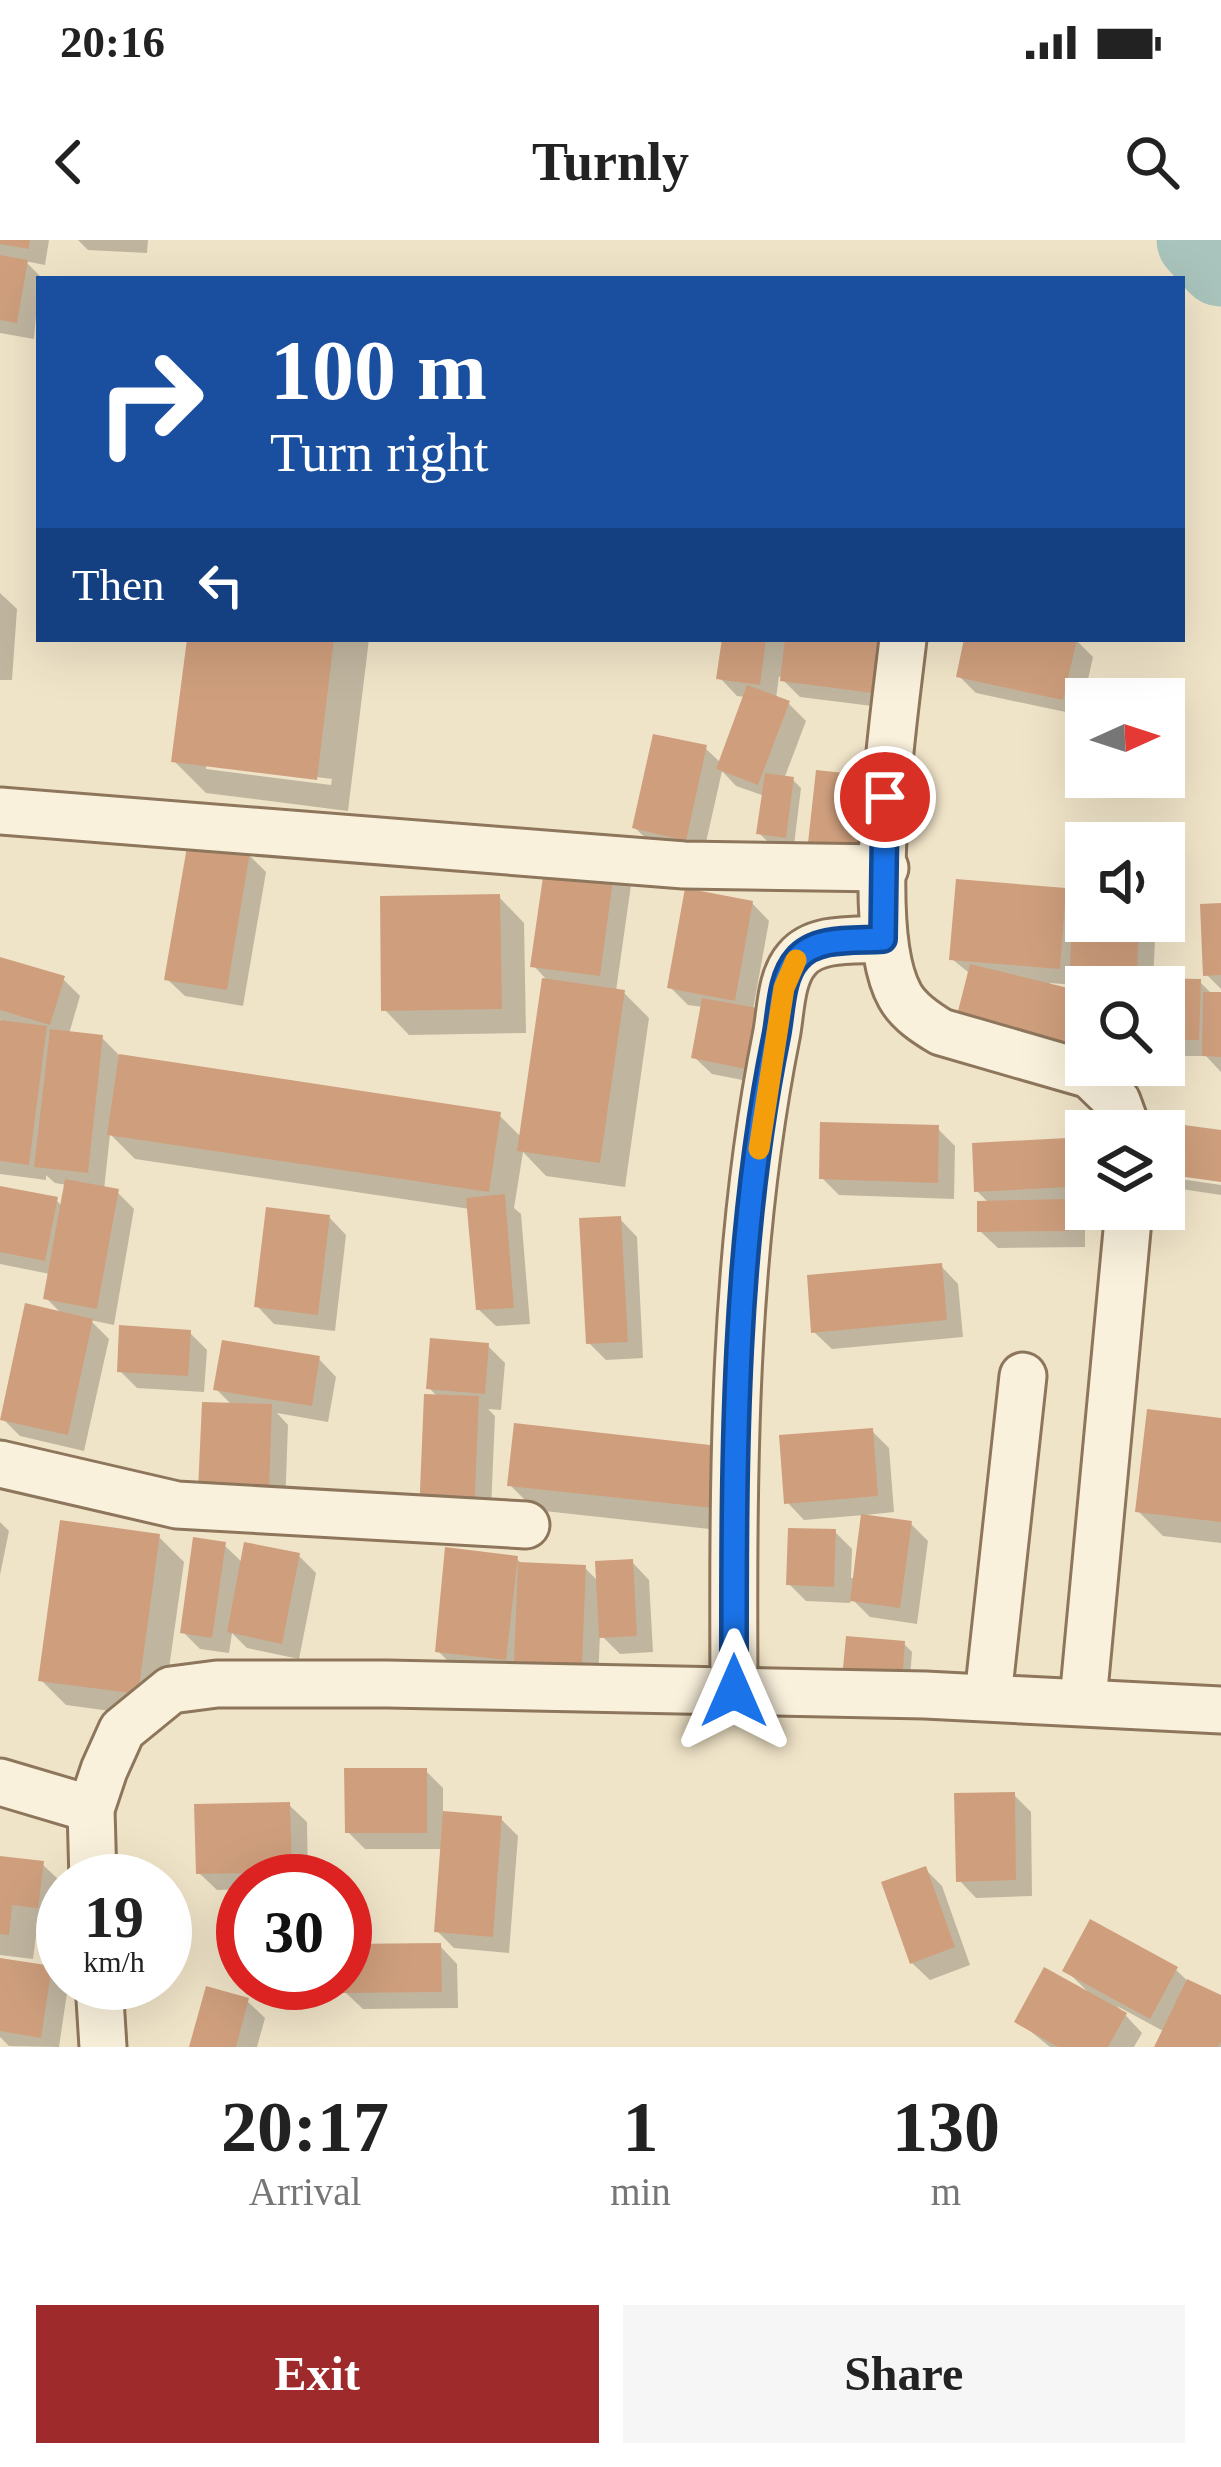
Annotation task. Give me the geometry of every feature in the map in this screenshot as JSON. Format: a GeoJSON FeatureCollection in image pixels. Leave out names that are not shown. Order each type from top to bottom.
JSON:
{"type":"FeatureCollection","features":[{"type":"Feature","properties":{"kind":"street"},"geometry":{"type":"LineString","coordinates":[[903,642],[885,797],[883,939],[899,995],[941,1032],[1090,1075],[1117,1100],[1121,1110]]}},
{"type":"Feature","properties":{"kind":"street"},"geometry":{"type":"LineString","coordinates":[[0,811],[684,866],[885,868]]}},
{"type":"Feature","properties":{"kind":"street"},"geometry":{"type":"LineString","coordinates":[[734,1691],[739,1311],[767,1083],[784,988],[796,960],[811,947],[883,939]]}},
{"type":"Feature","properties":{"kind":"street"},"geometry":{"type":"LineString","coordinates":[[1083,1701],[1128,1230]]}},
{"type":"Feature","properties":{"kind":"street"},"geometry":{"type":"LineString","coordinates":[[988,1697],[1023,1376]]}},
{"type":"Feature","properties":{"kind":"street"},"geometry":{"type":"LineString","coordinates":[[0,1464],[177,1505],[526,1525]]}},
{"type":"Feature","properties":{"kind":"street"},"geometry":{"type":"LineString","coordinates":[[92,1854],[91,1809],[122,1730],[172,1690],[217,1684],[988,1697],[1221,1710]]}},
{"type":"Feature","properties":{"kind":"street"},"geometry":{"type":"LineString","coordinates":[[0,1782],[91,1809]]}},
{"type":"Feature","properties":{"kind":"street"},"geometry":{"type":"LineString","coordinates":[[101,2010],[103,2047]]}},
{"type":"Feature","properties":{"kind":"building"},"geometry":{"type":"Polygon","coordinates":[[[0,240],[30,240],[29,249],[0,244],[0,240]]]}},
{"type":"Feature","properties":{"kind":"building"},"geometry":{"type":"Polygon","coordinates":[[[0,255],[28,260],[17,323],[0,320],[0,255]]]}},
{"type":"Feature","properties":{"kind":"building"},"geometry":{"type":"Polygon","coordinates":[[[187,642],[334,642],[317,780],[171,762],[187,642]]]}},
{"type":"Feature","properties":{"kind":"building"},"geometry":{"type":"Polygon","coordinates":[[[722,642],[766,642],[760,685],[716,679],[722,642]]]}},
{"type":"Feature","properties":{"kind":"building"},"geometry":{"type":"Polygon","coordinates":[[[785,642],[895,642],[888,695],[780,681],[785,642]]]}},
{"type":"Feature","properties":{"kind":"building"},"geometry":{"type":"Polygon","coordinates":[[[963,642],[1076,642],[1063,700],[956,677],[963,642]]]}},
{"type":"Feature","properties":{"kind":"building"},"geometry":{"type":"Polygon","coordinates":[[[747,685],[790,701],[758,785],[716,769],[747,685]]]}},
{"type":"Feature","properties":{"kind":"building"},"geometry":{"type":"Polygon","coordinates":[[[653,734],[707,745],[686,841],[632,828],[653,734]]]}},
{"type":"Feature","properties":{"kind":"building"},"geometry":{"type":"Polygon","coordinates":[[[816,770],[881,777],[871,859],[807,852],[816,770]]]}},
{"type":"Feature","properties":{"kind":"building"},"geometry":{"type":"Polygon","coordinates":[[[765,773],[794,777],[786,838],[756,834],[765,773]]]}},
{"type":"Feature","properties":{"kind":"building"},"geometry":{"type":"Polygon","coordinates":[[[188,841],[250,852],[227,990],[164,980],[188,841]]]}},
{"type":"Feature","properties":{"kind":"building"},"geometry":{"type":"Polygon","coordinates":[[[546,856],[615,865],[600,976],[530,967],[546,856]]]}},
{"type":"Feature","properties":{"kind":"building"},"geometry":{"type":"Polygon","coordinates":[[[956,879],[1065,888],[1060,969],[949,960],[956,879]]]}},
{"type":"Feature","properties":{"kind":"building"},"geometry":{"type":"Polygon","coordinates":[[[685,888],[753,901],[735,1001],[667,988],[685,888]]]}},
{"type":"Feature","properties":{"kind":"building"},"geometry":{"type":"Polygon","coordinates":[[[500,894],[502,1009],[381,1011],[380,896],[500,894]]]}},
{"type":"Feature","properties":{"kind":"building"},"geometry":{"type":"Polygon","coordinates":[[[1221,903],[1221,975],[1203,976],[1200,904],[1221,903]]]}},
{"type":"Feature","properties":{"kind":"building"},"geometry":{"type":"Polygon","coordinates":[[[1071,942],[1138,942],[1137,966],[1070,966],[1071,942]]]}},
{"type":"Feature","properties":{"kind":"building"},"geometry":{"type":"Polygon","coordinates":[[[0,957],[65,976],[50,1025],[0,1010],[0,957]]]}},
{"type":"Feature","properties":{"kind":"building"},"geometry":{"type":"Polygon","coordinates":[[[970,964],[1065,987],[1065,1051],[955,1023],[970,964]]]}},
{"type":"Feature","properties":{"kind":"building"},"geometry":{"type":"Polygon","coordinates":[[[542,978],[625,990],[600,1163],[517,1151],[542,978]]]}},
{"type":"Feature","properties":{"kind":"building"},"geometry":{"type":"Polygon","coordinates":[[[1185,979],[1201,979],[1199,1040],[1185,1040],[1185,979]]]}},
{"type":"Feature","properties":{"kind":"building"},"geometry":{"type":"Polygon","coordinates":[[[1203,992],[1221,992],[1221,1057],[1202,1056],[1203,992]]]}},
{"type":"Feature","properties":{"kind":"building"},"geometry":{"type":"Polygon","coordinates":[[[702,998],[768,1010],[756,1071],[691,1058],[702,998]]]}},
{"type":"Feature","properties":{"kind":"building"},"geometry":{"type":"Polygon","coordinates":[[[0,1020],[47,1026],[29,1165],[0,1161],[0,1020]]]}},
{"type":"Feature","properties":{"kind":"building"},"geometry":{"type":"Polygon","coordinates":[[[50,1029],[103,1035],[88,1173],[34,1167],[50,1029]]]}},
{"type":"Feature","properties":{"kind":"building"},"geometry":{"type":"Polygon","coordinates":[[[119,1054],[501,1112],[489,1192],[107,1135],[119,1054]]]}},
{"type":"Feature","properties":{"kind":"building"},"geometry":{"type":"Polygon","coordinates":[[[820,1122],[939,1125],[938,1183],[819,1179],[820,1122]]]}},
{"type":"Feature","properties":{"kind":"building"},"geometry":{"type":"Polygon","coordinates":[[[1185,1125],[1221,1130],[1221,1182],[1185,1177],[1185,1125]]]}},
{"type":"Feature","properties":{"kind":"building"},"geometry":{"type":"Polygon","coordinates":[[[1065,1138],[1065,1187],[974,1192],[972,1143],[1065,1138]]]}},
{"type":"Feature","properties":{"kind":"building"},"geometry":{"type":"Polygon","coordinates":[[[65,1179],[119,1189],[97,1309],[43,1299],[65,1179]]]}},
{"type":"Feature","properties":{"kind":"building"},"geometry":{"type":"Polygon","coordinates":[[[0,1186],[58,1197],[45,1261],[0,1252],[0,1186]]]}},
{"type":"Feature","properties":{"kind":"building"},"geometry":{"type":"Polygon","coordinates":[[[505,1194],[514,1308],[476,1310],[466,1198],[505,1194]]]}},
{"type":"Feature","properties":{"kind":"building"},"geometry":{"type":"Polygon","coordinates":[[[1065,1199],[1065,1230],[1069,1231],[977,1232],[977,1201],[1065,1199]]]}},
{"type":"Feature","properties":{"kind":"building"},"geometry":{"type":"Polygon","coordinates":[[[266,1207],[330,1215],[318,1315],[254,1307],[266,1207]]]}},
{"type":"Feature","properties":{"kind":"building"},"geometry":{"type":"Polygon","coordinates":[[[621,1216],[628,1342],[586,1344],[579,1218],[621,1216]]]}},
{"type":"Feature","properties":{"kind":"building"},"geometry":{"type":"Polygon","coordinates":[[[942,1263],[947,1320],[811,1333],[807,1275],[942,1263]]]}},
{"type":"Feature","properties":{"kind":"building"},"geometry":{"type":"Polygon","coordinates":[[[25,1303],[93,1319],[68,1435],[0,1420],[25,1303]]]}},
{"type":"Feature","properties":{"kind":"building"},"geometry":{"type":"Polygon","coordinates":[[[119,1325],[191,1330],[188,1376],[117,1372],[119,1325]]]}},
{"type":"Feature","properties":{"kind":"building"},"geometry":{"type":"Polygon","coordinates":[[[430,1338],[489,1343],[485,1394],[426,1389],[430,1338]]]}},
{"type":"Feature","properties":{"kind":"building"},"geometry":{"type":"Polygon","coordinates":[[[222,1340],[320,1356],[312,1406],[213,1390],[222,1340]]]}},
{"type":"Feature","properties":{"kind":"building"},"geometry":{"type":"Polygon","coordinates":[[[424,1394],[479,1396],[474,1517],[419,1515],[424,1394]]]}},
{"type":"Feature","properties":{"kind":"building"},"geometry":{"type":"Polygon","coordinates":[[[202,1402],[272,1404],[269,1493],[198,1490],[202,1402]]]}},
{"type":"Feature","properties":{"kind":"building"},"geometry":{"type":"Polygon","coordinates":[[[1147,1409],[1221,1418],[1221,1522],[1135,1512],[1147,1409]]]}},
{"type":"Feature","properties":{"kind":"building"},"geometry":{"type":"Polygon","coordinates":[[[514,1423],[719,1446],[713,1508],[507,1486],[514,1423]]]}},
{"type":"Feature","properties":{"kind":"building"},"geometry":{"type":"Polygon","coordinates":[[[873,1428],[878,1496],[784,1504],[779,1435],[873,1428]]]}},
{"type":"Feature","properties":{"kind":"building"},"geometry":{"type":"Polygon","coordinates":[[[861,1514],[912,1521],[900,1608],[850,1601],[861,1514]]]}},
{"type":"Feature","properties":{"kind":"building"},"geometry":{"type":"Polygon","coordinates":[[[60,1520],[160,1534],[138,1694],[38,1681],[60,1520]]]}},
{"type":"Feature","properties":{"kind":"building"},"geometry":{"type":"Polygon","coordinates":[[[788,1528],[836,1529],[834,1587],[786,1585],[788,1528]]]}},
{"type":"Feature","properties":{"kind":"building"},"geometry":{"type":"Polygon","coordinates":[[[193,1537],[226,1542],[212,1638],[180,1633],[193,1537]]]}},
{"type":"Feature","properties":{"kind":"building"},"geometry":{"type":"Polygon","coordinates":[[[244,1542],[300,1553],[282,1644],[227,1632],[244,1542]]]}},
{"type":"Feature","properties":{"kind":"building"},"geometry":{"type":"Polygon","coordinates":[[[445,1547],[518,1556],[506,1660],[435,1652],[445,1547]]]}},
{"type":"Feature","properties":{"kind":"building"},"geometry":{"type":"Polygon","coordinates":[[[633,1559],[637,1636],[599,1638],[595,1561],[633,1559]]]}},
{"type":"Feature","properties":{"kind":"building"},"geometry":{"type":"Polygon","coordinates":[[[518,1562],[586,1565],[582,1665],[514,1662],[518,1562]]]}},
{"type":"Feature","properties":{"kind":"building"},"geometry":{"type":"Polygon","coordinates":[[[846,1636],[905,1641],[902,1684],[842,1679],[846,1636]]]}},
{"type":"Feature","properties":{"kind":"building"},"geometry":{"type":"Polygon","coordinates":[[[344,1768],[427,1768],[427,1833],[345,1833],[344,1768]]]}},
{"type":"Feature","properties":{"kind":"building"},"geometry":{"type":"Polygon","coordinates":[[[1015,1792],[1016,1880],[956,1882],[954,1793],[1015,1792]]]}},
{"type":"Feature","properties":{"kind":"building"},"geometry":{"type":"Polygon","coordinates":[[[290,1802],[291,1854],[216,1854],[216,1874],[196,1874],[194,1804],[290,1802]]]}},
{"type":"Feature","properties":{"kind":"building"},"geometry":{"type":"Polygon","coordinates":[[[443,1811],[502,1816],[493,1937],[434,1932],[443,1811]]]}},
{"type":"Feature","properties":{"kind":"building"},"geometry":{"type":"Polygon","coordinates":[[[0,1856],[36,1860],[36,1908],[12,1905],[9,1935],[0,1934],[0,1856]]]}},
{"type":"Feature","properties":{"kind":"building"},"geometry":{"type":"Polygon","coordinates":[[[926,1866],[955,1947],[910,1964],[881,1882],[926,1866]]]}},
{"type":"Feature","properties":{"kind":"building"},"geometry":{"type":"Polygon","coordinates":[[[1090,1919],[1178,1967],[1150,2019],[1062,1971],[1090,1919]]]}},
{"type":"Feature","properties":{"kind":"building"},"geometry":{"type":"Polygon","coordinates":[[[441,1943],[442,1992],[372,1993],[372,1944],[441,1943]]]}},
{"type":"Feature","properties":{"kind":"building"},"geometry":{"type":"Polygon","coordinates":[[[0,1958],[36,1964],[36,2010],[45,2010],[41,2038],[0,2031],[0,1958]]]}},
{"type":"Feature","properties":{"kind":"building"},"geometry":{"type":"Polygon","coordinates":[[[1044,1967],[1127,2013],[1108,2047],[1058,2047],[1014,2022],[1044,1967]]]}},
{"type":"Feature","properties":{"kind":"building"},"geometry":{"type":"Polygon","coordinates":[[[1187,1979],[1221,1995],[1221,2042],[1218,2047],[1154,2047],[1187,1979]]]}},
{"type":"Feature","properties":{"kind":"building"},"geometry":{"type":"Polygon","coordinates":[[[206,1986],[216,1989],[216,2010],[246,2010],[236,2047],[189,2047],[206,1986]]]}},
{"type":"Feature","properties":{"kind":"waterway"},"geometry":{"type":"LineString","coordinates":[[1200,240],[1221,263]]}},
{"type":"Feature","properties":{"kind":"slow traffic"},"geometry":{"type":"LineString","coordinates":[[759,1149],[784,988],[796,960]]}},
{"type":"Feature","properties":{"kind":"route"},"geometry":{"type":"LineString","coordinates":[[734,1691],[739,1311],[767,1083],[784,988],[796,960],[811,947],[883,939],[885,797]]}}]}
